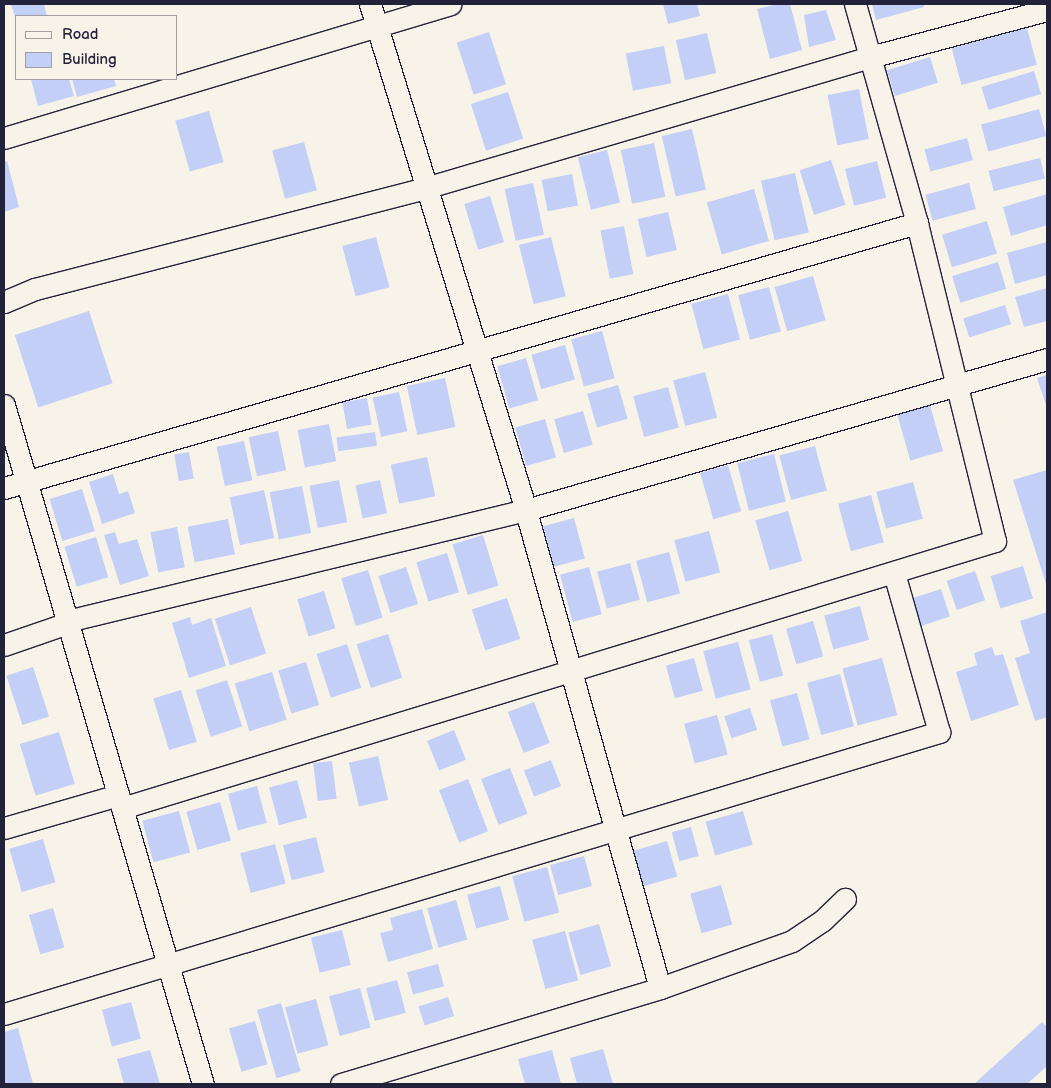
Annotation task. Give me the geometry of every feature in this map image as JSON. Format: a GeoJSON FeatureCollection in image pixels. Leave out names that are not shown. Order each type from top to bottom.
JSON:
{"type":"FeatureCollection","features":[{"type":"Feature","properties":{"kind":"street"},"geometry":{"type":"LineString","coordinates":[[370,4],[475,351],[526,510],[660,988]]}},
{"type":"Feature","properties":{"kind":"street"},"geometry":{"type":"LineString","coordinates":[[4,138],[450,4]]}},
{"type":"Feature","properties":{"kind":"street"},"geometry":{"type":"LineString","coordinates":[[4,828],[120,802],[571,672],[994,541],[960,386],[917,223],[855,4]]}},
{"type":"Feature","properties":{"kind":"street"},"geometry":{"type":"LineString","coordinates":[[4,302],[35,289],[425,188],[870,57],[1047,10]]}},
{"type":"Feature","properties":{"kind":"street"},"geometry":{"type":"LineString","coordinates":[[4,488],[917,223]]}},
{"type":"Feature","properties":{"kind":"street"},"geometry":{"type":"LineString","coordinates":[[4,645],[67,622],[526,510],[960,386],[1047,358]]}},
{"type":"Feature","properties":{"kind":"street"},"geometry":{"type":"LineString","coordinates":[[4,405],[203,1084]]}},
{"type":"Feature","properties":{"kind":"street"},"geometry":{"type":"LineString","coordinates":[[4,1014],[616,831],[939,732],[894,573]]}},
{"type":"Feature","properties":{"kind":"street"},"geometry":{"type":"LineString","coordinates":[[341,1084],[660,988],[792,940],[822,921],[845,899]]}},
{"type":"Feature","properties":{"kind":"building"},"geometry":{"type":"Polygon","coordinates":[[[11,4],[44,4],[47,15],[15,15],[15,17],[11,4]]]}},
{"type":"Feature","properties":{"kind":"building"},"geometry":{"type":"Polygon","coordinates":[[[663,4],[697,4],[700,16],[668,24],[663,4]]]}},
{"type":"Feature","properties":{"kind":"building"},"geometry":{"type":"Polygon","coordinates":[[[778,4],[790,4],[802,50],[770,59],[757,9],[778,4]]]}},
{"type":"Feature","properties":{"kind":"building"},"geometry":{"type":"Polygon","coordinates":[[[872,4],[924,4],[924,7],[876,20],[872,4]]]}},
{"type":"Feature","properties":{"kind":"building"},"geometry":{"type":"Polygon","coordinates":[[[826,10],[836,40],[809,47],[804,15],[826,10]]]}},
{"type":"Feature","properties":{"kind":"building"},"geometry":{"type":"Polygon","coordinates":[[[1027,28],[1037,65],[961,85],[952,48],[1027,28]]]}},
{"type":"Feature","properties":{"kind":"building"},"geometry":{"type":"Polygon","coordinates":[[[489,32],[506,84],[474,95],[457,43],[489,32]]]}},
{"type":"Feature","properties":{"kind":"building"},"geometry":{"type":"Polygon","coordinates":[[[707,33],[716,73],[685,80],[676,40],[707,33]]]}},
{"type":"Feature","properties":{"kind":"building"},"geometry":{"type":"Polygon","coordinates":[[[664,46],[671,83],[633,91],[626,53],[664,46]]]}},
{"type":"Feature","properties":{"kind":"building"},"geometry":{"type":"Polygon","coordinates":[[[930,57],[938,83],[895,96],[887,70],[930,57]]]}},
{"type":"Feature","properties":{"kind":"building"},"geometry":{"type":"Polygon","coordinates":[[[1034,71],[1041,94],[988,110],[981,87],[1034,71]]]}},
{"type":"Feature","properties":{"kind":"building"},"geometry":{"type":"Polygon","coordinates":[[[31,80],[69,80],[74,96],[38,106],[31,80]]]}},
{"type":"Feature","properties":{"kind":"building"},"geometry":{"type":"Polygon","coordinates":[[[72,80],[114,80],[116,86],[77,97],[72,80]]]}},
{"type":"Feature","properties":{"kind":"building"},"geometry":{"type":"Polygon","coordinates":[[[859,89],[869,139],[837,145],[828,95],[859,89]]]}},
{"type":"Feature","properties":{"kind":"building"},"geometry":{"type":"Polygon","coordinates":[[[508,92],[523,139],[486,151],[471,104],[508,92]]]}},
{"type":"Feature","properties":{"kind":"building"},"geometry":{"type":"Polygon","coordinates":[[[1039,109],[1046,136],[988,152],[981,125],[1039,109]]]}},
{"type":"Feature","properties":{"kind":"building"},"geometry":{"type":"Polygon","coordinates":[[[209,111],[224,162],[190,172],[175,121],[209,111]]]}},
{"type":"Feature","properties":{"kind":"building"},"geometry":{"type":"Polygon","coordinates":[[[692,129],[706,189],[676,196],[662,136],[692,129]]]}},
{"type":"Feature","properties":{"kind":"building"},"geometry":{"type":"Polygon","coordinates":[[[967,138],[973,160],[930,172],[924,149],[967,138]]]}},
{"type":"Feature","properties":{"kind":"building"},"geometry":{"type":"Polygon","coordinates":[[[304,142],[317,190],[285,199],[272,151],[304,142]]]}},
{"type":"Feature","properties":{"kind":"building"},"geometry":{"type":"Polygon","coordinates":[[[654,143],[665,197],[632,204],[621,150],[654,143]]]}},
{"type":"Feature","properties":{"kind":"building"},"geometry":{"type":"Polygon","coordinates":[[[607,150],[620,202],[591,210],[578,157],[607,150]]]}},
{"type":"Feature","properties":{"kind":"building"},"geometry":{"type":"Polygon","coordinates":[[[1040,158],[1045,178],[994,191],[989,171],[1040,158]]]}},
{"type":"Feature","properties":{"kind":"building"},"geometry":{"type":"Polygon","coordinates":[[[831,160],[846,205],[814,215],[800,170],[831,160]]]}},
{"type":"Feature","properties":{"kind":"building"},"geometry":{"type":"Polygon","coordinates":[[[7,161],[19,207],[4,212],[4,162],[7,161]]]}},
{"type":"Feature","properties":{"kind":"building"},"geometry":{"type":"Polygon","coordinates":[[[877,161],[886,198],[854,206],[845,169],[877,161]]]}},
{"type":"Feature","properties":{"kind":"building"},"geometry":{"type":"Polygon","coordinates":[[[795,173],[809,232],[775,240],[761,181],[795,173]]]}},
{"type":"Feature","properties":{"kind":"building"},"geometry":{"type":"Polygon","coordinates":[[[572,174],[578,205],[548,211],[542,180],[572,174]]]}},
{"type":"Feature","properties":{"kind":"building"},"geometry":{"type":"Polygon","coordinates":[[[533,183],[544,235],[516,241],[505,189],[533,183]]]}},
{"type":"Feature","properties":{"kind":"building"},"geometry":{"type":"Polygon","coordinates":[[[969,183],[976,209],[933,221],[926,195],[969,183]]]}},
{"type":"Feature","properties":{"kind":"building"},"geometry":{"type":"Polygon","coordinates":[[[754,189],[769,241],[722,254],[707,203],[754,189]]]}},
{"type":"Feature","properties":{"kind":"building"},"geometry":{"type":"Polygon","coordinates":[[[1047,194],[1047,225],[1011,236],[1003,207],[1047,194]]]}},
{"type":"Feature","properties":{"kind":"building"},"geometry":{"type":"Polygon","coordinates":[[[490,196],[504,242],[478,250],[464,204],[490,196]]]}},
{"type":"Feature","properties":{"kind":"building"},"geometry":{"type":"Polygon","coordinates":[[[668,212],[677,250],[647,257],[638,219],[668,212]]]}},
{"type":"Feature","properties":{"kind":"building"},"geometry":{"type":"Polygon","coordinates":[[[987,221],[997,254],[952,267],[942,235],[987,221]]]}},
{"type":"Feature","properties":{"kind":"building"},"geometry":{"type":"Polygon","coordinates":[[[624,226],[633,274],[610,279],[600,231],[624,226]]]}},
{"type":"Feature","properties":{"kind":"building"},"geometry":{"type":"Polygon","coordinates":[[[376,237],[389,287],[356,296],[342,246],[376,237]]]}},
{"type":"Feature","properties":{"kind":"building"},"geometry":{"type":"Polygon","coordinates":[[[551,237],[566,296],[534,304],[519,245],[551,237]]]}},
{"type":"Feature","properties":{"kind":"building"},"geometry":{"type":"Polygon","coordinates":[[[1047,242],[1047,275],[1015,284],[1007,253],[1047,242]]]}},
{"type":"Feature","properties":{"kind":"building"},"geometry":{"type":"Polygon","coordinates":[[[998,262],[1006,289],[960,303],[952,276],[998,262]]]}},
{"type":"Feature","properties":{"kind":"building"},"geometry":{"type":"Polygon","coordinates":[[[813,276],[826,320],[787,331],[775,287],[813,276]]]}},
{"type":"Feature","properties":{"kind":"building"},"geometry":{"type":"Polygon","coordinates":[[[769,287],[781,331],[750,340],[738,295],[769,287]]]}},
{"type":"Feature","properties":{"kind":"building"},"geometry":{"type":"Polygon","coordinates":[[[1047,288],[1047,321],[1024,327],[1015,297],[1047,288]]]}},
{"type":"Feature","properties":{"kind":"building"},"geometry":{"type":"Polygon","coordinates":[[[728,294],[740,339],[703,349],[691,304],[728,294]]]}},
{"type":"Feature","properties":{"kind":"building"},"geometry":{"type":"Polygon","coordinates":[[[1005,305],[1011,324],[969,338],[963,319],[1005,305]]]}},
{"type":"Feature","properties":{"kind":"building"},"geometry":{"type":"Polygon","coordinates":[[[89,311],[112,383],[38,407],[15,335],[89,311]]]}},
{"type":"Feature","properties":{"kind":"building"},"geometry":{"type":"Polygon","coordinates":[[[602,331],[615,378],[584,387],[571,339],[602,331]]]}},
{"type":"Feature","properties":{"kind":"building"},"geometry":{"type":"Polygon","coordinates":[[[565,345],[575,380],[541,389],[531,355],[565,345]]]}},
{"type":"Feature","properties":{"kind":"building"},"geometry":{"type":"Polygon","coordinates":[[[526,358],[538,400],[509,409],[497,366],[526,358]]]}},
{"type":"Feature","properties":{"kind":"building"},"geometry":{"type":"Polygon","coordinates":[[[705,372],[717,417],[685,426],[673,381],[705,372]]]}},
{"type":"Feature","properties":{"kind":"building"},"geometry":{"type":"Polygon","coordinates":[[[1047,375],[1047,408],[1037,378],[1047,375]]]}},
{"type":"Feature","properties":{"kind":"building"},"geometry":{"type":"Polygon","coordinates":[[[445,378],[455,427],[417,435],[407,386],[445,378]]]}},
{"type":"Feature","properties":{"kind":"building"},"geometry":{"type":"Polygon","coordinates":[[[618,385],[628,419],[597,427],[587,394],[618,385]]]}},
{"type":"Feature","properties":{"kind":"building"},"geometry":{"type":"Polygon","coordinates":[[[668,387],[679,428],[644,437],[633,396],[668,387]]]}},
{"type":"Feature","properties":{"kind":"building"},"geometry":{"type":"Polygon","coordinates":[[[399,392],[407,431],[381,437],[373,398],[399,392]]]}},
{"type":"Feature","properties":{"kind":"building"},"geometry":{"type":"Polygon","coordinates":[[[367,398],[372,425],[347,429],[342,402],[367,398]]]}},
{"type":"Feature","properties":{"kind":"building"},"geometry":{"type":"Polygon","coordinates":[[[929,402],[943,451],[910,460],[896,411],[929,402]]]}},
{"type":"Feature","properties":{"kind":"building"},"geometry":{"type":"Polygon","coordinates":[[[583,411],[593,445],[564,453],[554,419],[583,411]]]}},
{"type":"Feature","properties":{"kind":"building"},"geometry":{"type":"Polygon","coordinates":[[[545,419],[556,457],[526,466],[515,428],[545,419]]]}},
{"type":"Feature","properties":{"kind":"building"},"geometry":{"type":"Polygon","coordinates":[[[329,424],[336,461],[305,467],[298,430],[329,424]]]}},
{"type":"Feature","properties":{"kind":"building"},"geometry":{"type":"Polygon","coordinates":[[[278,431],[286,470],[257,476],[249,437],[278,431]]]}},
{"type":"Feature","properties":{"kind":"building"},"geometry":{"type":"Polygon","coordinates":[[[375,432],[377,446],[338,451],[336,437],[375,432]]]}},
{"type":"Feature","properties":{"kind":"building"},"geometry":{"type":"Polygon","coordinates":[[[244,441],[252,480],[225,486],[217,447],[244,441]]]}},
{"type":"Feature","properties":{"kind":"building"},"geometry":{"type":"Polygon","coordinates":[[[815,446],[827,490],[791,500],[779,456],[815,446]]]}},
{"type":"Feature","properties":{"kind":"building"},"geometry":{"type":"Polygon","coordinates":[[[189,452],[194,479],[179,481],[174,455],[189,452]]]}},
{"type":"Feature","properties":{"kind":"building"},"geometry":{"type":"Polygon","coordinates":[[[774,454],[786,502],[749,511],[737,463],[774,454]]]}},
{"type":"Feature","properties":{"kind":"building"},"geometry":{"type":"Polygon","coordinates":[[[427,457],[435,496],[399,504],[391,465],[427,457]]]}},
{"type":"Feature","properties":{"kind":"building"},"geometry":{"type":"Polygon","coordinates":[[[728,465],[741,511],[713,519],[700,473],[728,465]]]}},
{"type":"Feature","properties":{"kind":"building"},"geometry":{"type":"Polygon","coordinates":[[[1047,470],[1047,587],[1013,480],[1047,470]]]}},
{"type":"Feature","properties":{"kind":"building"},"geometry":{"type":"Polygon","coordinates":[[[113,474],[119,494],[128,491],[135,513],[102,524],[89,482],[113,474]]]}},
{"type":"Feature","properties":{"kind":"building"},"geometry":{"type":"Polygon","coordinates":[[[339,480],[347,522],[318,528],[310,486],[339,480]]]}},
{"type":"Feature","properties":{"kind":"building"},"geometry":{"type":"Polygon","coordinates":[[[380,480],[387,513],[363,518],[356,485],[380,480]]]}},
{"type":"Feature","properties":{"kind":"building"},"geometry":{"type":"Polygon","coordinates":[[[913,482],[923,519],[886,529],[876,492],[913,482]]]}},
{"type":"Feature","properties":{"kind":"building"},"geometry":{"type":"Polygon","coordinates":[[[302,486],[311,533],[279,539],[270,492],[302,486]]]}},
{"type":"Feature","properties":{"kind":"building"},"geometry":{"type":"Polygon","coordinates":[[[82,489],[95,531],[62,541],[49,499],[82,489]]]}},
{"type":"Feature","properties":{"kind":"building"},"geometry":{"type":"Polygon","coordinates":[[[264,490],[274,538],[240,545],[230,497],[264,490]]]}},
{"type":"Feature","properties":{"kind":"building"},"geometry":{"type":"Polygon","coordinates":[[[871,495],[884,542],[851,551],[838,504],[871,495]]]}},
{"type":"Feature","properties":{"kind":"building"},"geometry":{"type":"Polygon","coordinates":[[[788,511],[802,561],[770,570],[755,520],[788,511]]]}},
{"type":"Feature","properties":{"kind":"building"},"geometry":{"type":"Polygon","coordinates":[[[574,518],[585,559],[554,567],[543,526],[574,518]]]}},
{"type":"Feature","properties":{"kind":"building"},"geometry":{"type":"Polygon","coordinates":[[[228,519],[235,554],[195,562],[188,527],[228,519]]]}},
{"type":"Feature","properties":{"kind":"building"},"geometry":{"type":"Polygon","coordinates":[[[177,527],[185,567],[158,572],[150,532],[177,527]]]}},
{"type":"Feature","properties":{"kind":"building"},"geometry":{"type":"Polygon","coordinates":[[[709,531],[720,573],[685,582],[674,540],[709,531]]]}},
{"type":"Feature","properties":{"kind":"building"},"geometry":{"type":"Polygon","coordinates":[[[115,532],[119,544],[137,539],[149,576],[120,585],[104,535],[115,532]]]}},
{"type":"Feature","properties":{"kind":"building"},"geometry":{"type":"Polygon","coordinates":[[[483,535],[498,586],[468,595],[452,544],[483,535]]]}},
{"type":"Feature","properties":{"kind":"building"},"geometry":{"type":"Polygon","coordinates":[[[96,537],[108,577],[77,587],[64,547],[96,537]]]}},
{"type":"Feature","properties":{"kind":"building"},"geometry":{"type":"Polygon","coordinates":[[[669,552],[680,594],[647,602],[636,561],[669,552]]]}},
{"type":"Feature","properties":{"kind":"building"},"geometry":{"type":"Polygon","coordinates":[[[447,553],[459,592],[428,602],[416,562],[447,553]]]}},
{"type":"Feature","properties":{"kind":"building"},"geometry":{"type":"Polygon","coordinates":[[[630,563],[640,600],[607,609],[597,572],[630,563]]]}},
{"type":"Feature","properties":{"kind":"building"},"geometry":{"type":"Polygon","coordinates":[[[1023,566],[1033,599],[1000,608],[990,576],[1023,566]]]}},
{"type":"Feature","properties":{"kind":"building"},"geometry":{"type":"Polygon","coordinates":[[[406,567],[418,604],[390,613],[378,576],[406,567]]]}},
{"type":"Feature","properties":{"kind":"building"},"geometry":{"type":"Polygon","coordinates":[[[589,567],[602,614],[573,622],[560,575],[589,567]]]}},
{"type":"Feature","properties":{"kind":"building"},"geometry":{"type":"Polygon","coordinates":[[[368,570],[383,618],[356,626],[341,578],[368,570]]]}},
{"type":"Feature","properties":{"kind":"building"},"geometry":{"type":"Polygon","coordinates":[[[975,571],[985,600],[957,610],[947,581],[975,571]]]}},
{"type":"Feature","properties":{"kind":"building"},"geometry":{"type":"Polygon","coordinates":[[[941,589],[950,617],[916,628],[907,600],[941,589]]]}},
{"type":"Feature","properties":{"kind":"building"},"geometry":{"type":"Polygon","coordinates":[[[324,591],[335,628],[309,636],[297,599],[324,591]]]}},
{"type":"Feature","properties":{"kind":"building"},"geometry":{"type":"Polygon","coordinates":[[[507,598],[520,639],[485,650],[472,609],[507,598]]]}},
{"type":"Feature","properties":{"kind":"building"},"geometry":{"type":"Polygon","coordinates":[[[860,606],[869,640],[833,649],[824,616],[860,606]]]}},
{"type":"Feature","properties":{"kind":"building"},"geometry":{"type":"Polygon","coordinates":[[[251,607],[266,654],[230,665],[215,619],[251,607]]]}},
{"type":"Feature","properties":{"kind":"building"},"geometry":{"type":"Polygon","coordinates":[[[1047,612],[1047,717],[1035,721],[1015,658],[1030,653],[1020,621],[1047,612]]]}},
{"type":"Feature","properties":{"kind":"building"},"geometry":{"type":"Polygon","coordinates":[[[190,617],[192,625],[211,618],[226,666],[189,678],[172,623],[190,617]]]}},
{"type":"Feature","properties":{"kind":"building"},"geometry":{"type":"Polygon","coordinates":[[[813,621],[823,657],[796,664],[786,629],[813,621]]]}},
{"type":"Feature","properties":{"kind":"building"},"geometry":{"type":"Polygon","coordinates":[[[388,634],[402,678],[371,688],[357,644],[388,634]]]}},
{"type":"Feature","properties":{"kind":"building"},"geometry":{"type":"Polygon","coordinates":[[[772,634],[783,676],[760,682],[749,640],[772,634]]]}},
{"type":"Feature","properties":{"kind":"building"},"geometry":{"type":"Polygon","coordinates":[[[738,642],[751,689],[716,699],[703,651],[738,642]]]}},
{"type":"Feature","properties":{"kind":"building"},"geometry":{"type":"Polygon","coordinates":[[[347,644],[361,688],[331,698],[317,654],[347,644]]]}},
{"type":"Feature","properties":{"kind":"building"},"geometry":{"type":"Polygon","coordinates":[[[992,647],[995,656],[1003,654],[1019,705],[971,721],[956,672],[977,665],[974,653],[992,647]]]}},
{"type":"Feature","properties":{"kind":"building"},"geometry":{"type":"Polygon","coordinates":[[[694,658],[703,691],[675,698],[666,666],[694,658]]]}},
{"type":"Feature","properties":{"kind":"building"},"geometry":{"type":"Polygon","coordinates":[[[882,658],[897,715],[858,726],[842,669],[882,658]]]}},
{"type":"Feature","properties":{"kind":"building"},"geometry":{"type":"Polygon","coordinates":[[[306,662],[319,705],[291,714],[278,670],[306,662]]]}},
{"type":"Feature","properties":{"kind":"building"},"geometry":{"type":"Polygon","coordinates":[[[33,667],[49,716],[22,725],[6,676],[33,667]]]}},
{"type":"Feature","properties":{"kind":"building"},"geometry":{"type":"Polygon","coordinates":[[[272,672],[287,720],[249,731],[235,683],[272,672]]]}},
{"type":"Feature","properties":{"kind":"building"},"geometry":{"type":"Polygon","coordinates":[[[840,674],[854,726],[821,735],[807,683],[840,674]]]}},
{"type":"Feature","properties":{"kind":"building"},"geometry":{"type":"Polygon","coordinates":[[[227,680],[242,727],[211,737],[196,690],[227,680]]]}},
{"type":"Feature","properties":{"kind":"building"},"geometry":{"type":"Polygon","coordinates":[[[181,690],[197,742],[169,750],[153,698],[181,690]]]}},
{"type":"Feature","properties":{"kind":"building"},"geometry":{"type":"Polygon","coordinates":[[[797,693],[809,739],[782,747],[770,700],[797,693]]]}},
{"type":"Feature","properties":{"kind":"building"},"geometry":{"type":"Polygon","coordinates":[[[534,702],[550,743],[524,753],[508,712],[534,702]]]}},
{"type":"Feature","properties":{"kind":"building"},"geometry":{"type":"Polygon","coordinates":[[[750,708],[757,730],[731,738],[724,716],[750,708]]]}},
{"type":"Feature","properties":{"kind":"building"},"geometry":{"type":"Polygon","coordinates":[[[717,715],[728,755],[695,763],[684,724],[717,715]]]}},
{"type":"Feature","properties":{"kind":"building"},"geometry":{"type":"Polygon","coordinates":[[[454,730],[466,760],[439,771],[427,741],[454,730]]]}},
{"type":"Feature","properties":{"kind":"building"},"geometry":{"type":"Polygon","coordinates":[[[59,732],[75,784],[36,796],[20,744],[59,732]]]}},
{"type":"Feature","properties":{"kind":"building"},"geometry":{"type":"Polygon","coordinates":[[[378,756],[388,800],[359,807],[349,763],[378,756]]]}},
{"type":"Feature","properties":{"kind":"building"},"geometry":{"type":"Polygon","coordinates":[[[551,760],[561,786],[534,797],[524,770],[551,760]]]}},
{"type":"Feature","properties":{"kind":"building"},"geometry":{"type":"Polygon","coordinates":[[[332,761],[337,799],[318,801],[313,763],[332,761]]]}},
{"type":"Feature","properties":{"kind":"building"},"geometry":{"type":"Polygon","coordinates":[[[510,768],[528,814],[499,825],[481,779],[510,768]]]}},
{"type":"Feature","properties":{"kind":"building"},"geometry":{"type":"Polygon","coordinates":[[[468,779],[488,831],[459,842],[439,790],[468,779]]]}},
{"type":"Feature","properties":{"kind":"building"},"geometry":{"type":"Polygon","coordinates":[[[297,780],[307,818],[279,825],[269,788],[297,780]]]}},
{"type":"Feature","properties":{"kind":"building"},"geometry":{"type":"Polygon","coordinates":[[[257,786],[267,823],[238,830],[228,794],[257,786]]]}},
{"type":"Feature","properties":{"kind":"building"},"geometry":{"type":"Polygon","coordinates":[[[220,802],[231,840],[197,850],[186,812],[220,802]]]}},
{"type":"Feature","properties":{"kind":"building"},"geometry":{"type":"Polygon","coordinates":[[[179,811],[190,853],[153,862],[142,821],[179,811]]]}},
{"type":"Feature","properties":{"kind":"building"},"geometry":{"type":"Polygon","coordinates":[[[743,811],[753,845],[715,855],[706,822],[743,811]]]}},
{"type":"Feature","properties":{"kind":"building"},"geometry":{"type":"Polygon","coordinates":[[[691,827],[699,856],[679,861],[672,832],[691,827]]]}},
{"type":"Feature","properties":{"kind":"building"},"geometry":{"type":"Polygon","coordinates":[[[316,837],[325,872],[292,880],[283,845],[316,837]]]}},
{"type":"Feature","properties":{"kind":"building"},"geometry":{"type":"Polygon","coordinates":[[[43,839],[55,882],[22,892],[9,849],[43,839]]]}},
{"type":"Feature","properties":{"kind":"building"},"geometry":{"type":"Polygon","coordinates":[[[667,841],[677,877],[643,886],[632,851],[667,841]]]}},
{"type":"Feature","properties":{"kind":"building"},"geometry":{"type":"Polygon","coordinates":[[[275,844],[286,884],[251,893],[240,853],[275,844]]]}},
{"type":"Feature","properties":{"kind":"building"},"geometry":{"type":"Polygon","coordinates":[[[584,856],[592,886],[558,895],[550,865],[584,856]]]}},
{"type":"Feature","properties":{"kind":"building"},"geometry":{"type":"Polygon","coordinates":[[[547,867],[559,912],[524,922],[512,876],[547,867]]]}},
{"type":"Feature","properties":{"kind":"building"},"geometry":{"type":"Polygon","coordinates":[[[721,885],[732,924],[702,933],[690,894],[721,885]]]}},
{"type":"Feature","properties":{"kind":"building"},"geometry":{"type":"Polygon","coordinates":[[[500,886],[509,920],[476,929],[467,895],[500,886]]]}},
{"type":"Feature","properties":{"kind":"building"},"geometry":{"type":"Polygon","coordinates":[[[456,900],[467,939],[438,948],[427,908],[456,900]]]}},
{"type":"Feature","properties":{"kind":"building"},"geometry":{"type":"Polygon","coordinates":[[[53,908],[64,947],[40,954],[29,915],[53,908]]]}},
{"type":"Feature","properties":{"kind":"building"},"geometry":{"type":"Polygon","coordinates":[[[422,909],[433,949],[388,962],[380,933],[393,930],[390,918],[422,909]]]}},
{"type":"Feature","properties":{"kind":"building"},"geometry":{"type":"Polygon","coordinates":[[[599,924],[611,966],[580,975],[568,933],[599,924]]]}},
{"type":"Feature","properties":{"kind":"building"},"geometry":{"type":"Polygon","coordinates":[[[342,930],[351,965],[320,973],[311,938],[342,930]]]}},
{"type":"Feature","properties":{"kind":"building"},"geometry":{"type":"Polygon","coordinates":[[[565,931],[578,980],[545,989],[532,940],[565,931]]]}},
{"type":"Feature","properties":{"kind":"building"},"geometry":{"type":"Polygon","coordinates":[[[438,964],[444,986],[413,994],[407,972],[438,964]]]}},
{"type":"Feature","properties":{"kind":"building"},"geometry":{"type":"Polygon","coordinates":[[[397,980],[406,1013],[375,1021],[366,988],[397,980]]]}},
{"type":"Feature","properties":{"kind":"building"},"geometry":{"type":"Polygon","coordinates":[[[360,988],[371,1028],[340,1036],[329,996],[360,988]]]}},
{"type":"Feature","properties":{"kind":"building"},"geometry":{"type":"Polygon","coordinates":[[[448,997],[454,1016],[425,1026],[419,1007],[448,997]]]}},
{"type":"Feature","properties":{"kind":"building"},"geometry":{"type":"Polygon","coordinates":[[[316,999],[328,1045],[298,1054],[285,1007],[316,999]]]}},
{"type":"Feature","properties":{"kind":"building"},"geometry":{"type":"Polygon","coordinates":[[[131,1002],[141,1039],[112,1046],[102,1010],[131,1002]]]}},
{"type":"Feature","properties":{"kind":"building"},"geometry":{"type":"Polygon","coordinates":[[[281,1003],[301,1071],[277,1078],[257,1010],[281,1003]]]}},
{"type":"Feature","properties":{"kind":"building"},"geometry":{"type":"Polygon","coordinates":[[[255,1021],[267,1064],[241,1072],[229,1028],[255,1021]]]}},
{"type":"Feature","properties":{"kind":"building"},"geometry":{"type":"Polygon","coordinates":[[[1042,1022],[1047,1027],[1047,1066],[1027,1084],[974,1084],[1042,1022]]]}},
{"type":"Feature","properties":{"kind":"building"},"geometry":{"type":"Polygon","coordinates":[[[18,1028],[33,1084],[4,1084],[4,1032],[18,1028]]]}},
{"type":"Feature","properties":{"kind":"building"},"geometry":{"type":"Polygon","coordinates":[[[603,1049],[613,1084],[577,1084],[570,1058],[603,1049]]]}},
{"type":"Feature","properties":{"kind":"building"},"geometry":{"type":"Polygon","coordinates":[[[150,1050],[160,1084],[124,1084],[117,1059],[150,1050]]]}},
{"type":"Feature","properties":{"kind":"building"},"geometry":{"type":"Polygon","coordinates":[[[552,1050],[561,1084],[525,1084],[518,1059],[552,1050]]]}}]}
